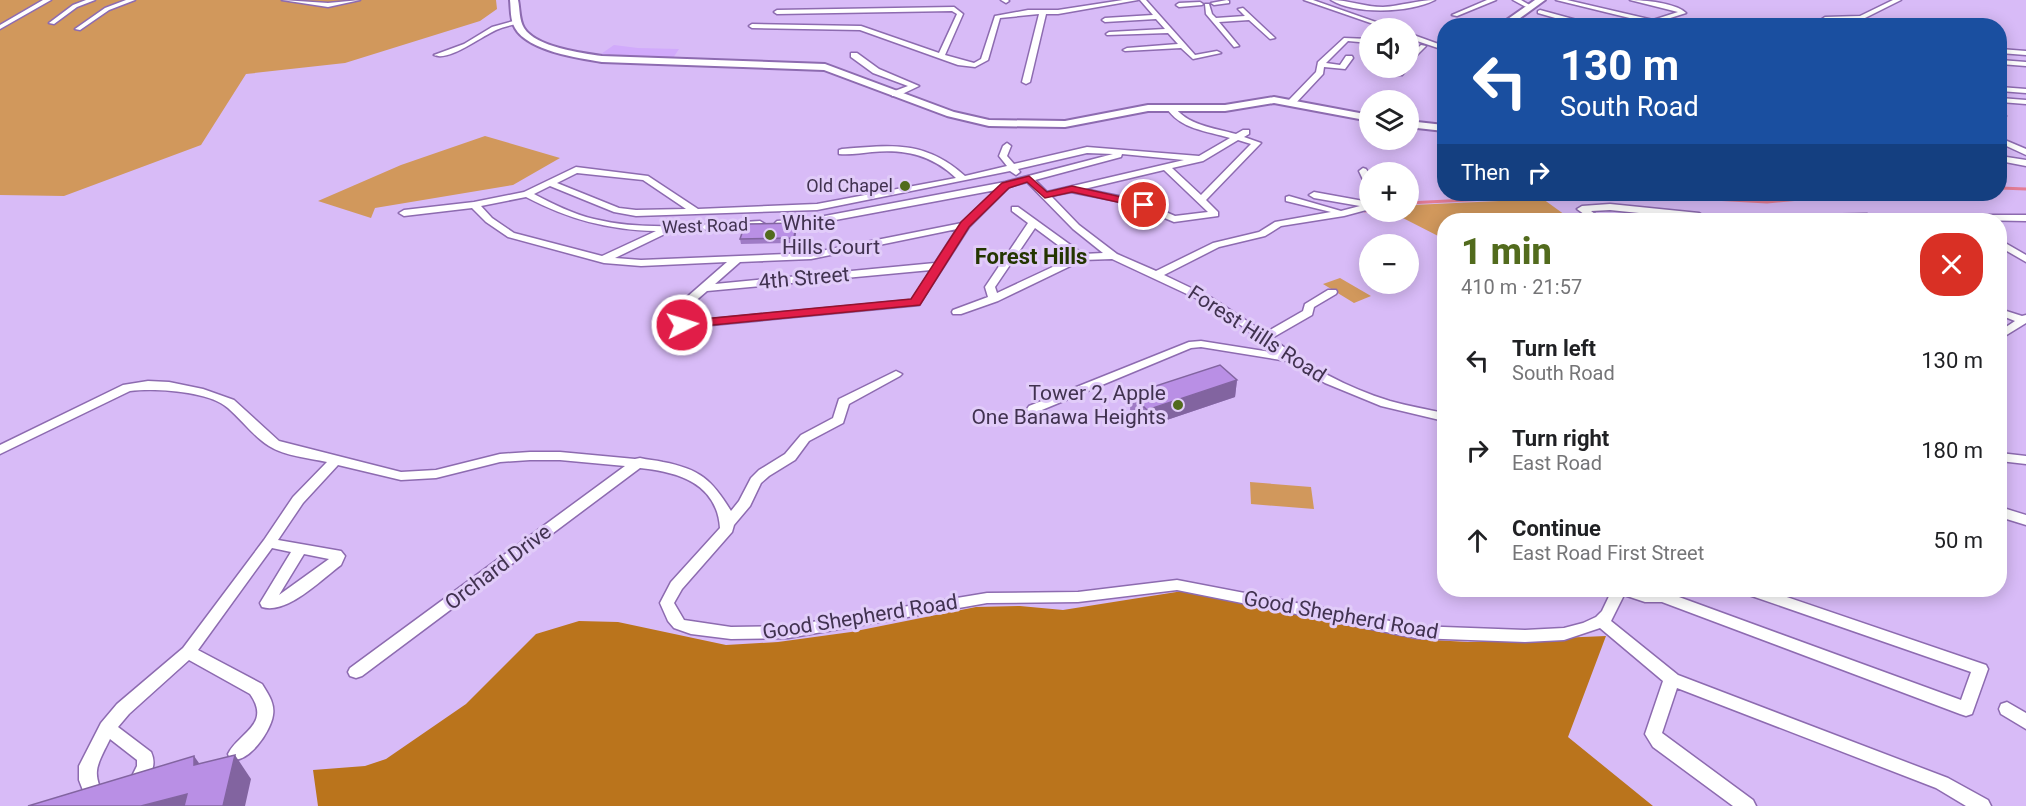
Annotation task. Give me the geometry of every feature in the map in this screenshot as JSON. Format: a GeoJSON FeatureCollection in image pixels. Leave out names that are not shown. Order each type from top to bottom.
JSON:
{"type":"FeatureCollection","features":[{"type":"Feature","properties":{"kind":"street"},"geometry":{"type":"LineString","coordinates":[[0,27],[48,0]]}},
{"type":"Feature","properties":{"kind":"street"},"geometry":{"type":"LineString","coordinates":[[52,23],[75,6],[92,0]]}},
{"type":"Feature","properties":{"kind":"street"},"geometry":{"type":"LineString","coordinates":[[78,29],[107,9],[132,0]]}},
{"type":"Feature","properties":{"kind":"street"},"geometry":{"type":"LineString","coordinates":[[285,0],[328,5],[357,0]]}},
{"type":"Feature","properties":{"kind":"street"},"geometry":{"type":"LineString","coordinates":[[514,0],[517,22],[524,34],[547,45],[582,56],[602,59],[817,66],[837,70],[895,94],[972,119],[1012,124],[1065,124],[1127,111],[1170,107],[1225,108],[1274,100],[1359,116]]}},
{"type":"Feature","properties":{"kind":"street"},"geometry":{"type":"LineString","coordinates":[[752,26],[861,28],[965,64],[979,64],[984,60],[997,17],[1093,7],[1135,0]]}},
{"type":"Feature","properties":{"kind":"street"},"geometry":{"type":"LineString","coordinates":[[1143,0],[1193,57],[1217,53]]}},
{"type":"Feature","properties":{"kind":"street"},"geometry":{"type":"LineString","coordinates":[[1307,0],[1360,18]]}},
{"type":"Feature","properties":{"kind":"street"},"geometry":{"type":"LineString","coordinates":[[1334,0],[1351,6],[1375,10],[1432,0]]}},
{"type":"Feature","properties":{"kind":"street"},"geometry":{"type":"LineString","coordinates":[[1455,15],[1493,0]]}},
{"type":"Feature","properties":{"kind":"street"},"geometry":{"type":"LineString","coordinates":[[1516,0],[1530,7]]}},
{"type":"Feature","properties":{"kind":"street"},"geometry":{"type":"LineString","coordinates":[[1514,18],[1541,0]]}},
{"type":"Feature","properties":{"kind":"street"},"geometry":{"type":"LineString","coordinates":[[1558,0],[1636,18]]}},
{"type":"Feature","properties":{"kind":"street"},"geometry":{"type":"LineString","coordinates":[[1633,0],[1679,10],[1683,13],[1666,18]]}},
{"type":"Feature","properties":{"kind":"street"},"geometry":{"type":"LineString","coordinates":[[1861,18],[1898,0]]}},
{"type":"Feature","properties":{"kind":"street"},"geometry":{"type":"LineString","coordinates":[[1206,2],[1207,10],[1213,20],[1236,46]]}},
{"type":"Feature","properties":{"kind":"street"},"geometry":{"type":"LineString","coordinates":[[1179,5],[1227,2]]}},
{"type":"Feature","properties":{"kind":"street"},"geometry":{"type":"LineString","coordinates":[[777,12],[954,9],[960,14],[941,56]]}},
{"type":"Feature","properties":{"kind":"street"},"geometry":{"type":"LineString","coordinates":[[1241,9],[1272,38]]}},
{"type":"Feature","properties":{"kind":"street"},"geometry":{"type":"LineString","coordinates":[[1026,82],[1043,12]]}},
{"type":"Feature","properties":{"kind":"street"},"geometry":{"type":"LineString","coordinates":[[1540,12],[1563,18]]}},
{"type":"Feature","properties":{"kind":"street"},"geometry":{"type":"LineString","coordinates":[[1106,20],[1157,17]]}},
{"type":"Feature","properties":{"kind":"street"},"geometry":{"type":"LineString","coordinates":[[1213,20],[1251,18]]}},
{"type":"Feature","properties":{"kind":"street"},"geometry":{"type":"LineString","coordinates":[[438,55],[466,45],[494,28],[517,22]]}},
{"type":"Feature","properties":{"kind":"street"},"geometry":{"type":"LineString","coordinates":[[1109,34],[1168,31]]}},
{"type":"Feature","properties":{"kind":"street"},"geometry":{"type":"LineString","coordinates":[[1291,103],[1320,72],[1321,64],[1346,39],[1359,40]]}},
{"type":"Feature","properties":{"kind":"street"},"geometry":{"type":"LineString","coordinates":[[1419,39],[1437,45]]}},
{"type":"Feature","properties":{"kind":"street"},"geometry":{"type":"LineString","coordinates":[[1419,45],[1437,47]]}},
{"type":"Feature","properties":{"kind":"street"},"geometry":{"type":"LineString","coordinates":[[1127,50],[1182,46]]}},
{"type":"Feature","properties":{"kind":"street"},"geometry":{"type":"LineString","coordinates":[[1419,50],[1423,46]]}},
{"type":"Feature","properties":{"kind":"street"},"geometry":{"type":"LineString","coordinates":[[2007,52],[2026,53]]}},
{"type":"Feature","properties":{"kind":"street"},"geometry":{"type":"LineString","coordinates":[[854,55],[876,71],[915,86],[895,94]]}},
{"type":"Feature","properties":{"kind":"street"},"geometry":{"type":"LineString","coordinates":[[1321,64],[1342,67],[1349,58]]}},
{"type":"Feature","properties":{"kind":"street"},"geometry":{"type":"LineString","coordinates":[[2007,63],[2026,64]]}},
{"type":"Feature","properties":{"kind":"street"},"geometry":{"type":"LineString","coordinates":[[2007,89],[2026,91]]}},
{"type":"Feature","properties":{"kind":"street"},"geometry":{"type":"LineString","coordinates":[[2007,101],[2024,102]]}},
{"type":"Feature","properties":{"kind":"street"},"geometry":{"type":"LineString","coordinates":[[1170,107],[1175,115],[1185,122],[1257,143],[1201,200]]}},
{"type":"Feature","properties":{"kind":"street"},"geometry":{"type":"LineString","coordinates":[[1419,125],[1437,127]]}},
{"type":"Feature","properties":{"kind":"street"},"geometry":{"type":"LineString","coordinates":[[1045,195],[1200,159],[1246,132]]}},
{"type":"Feature","properties":{"kind":"street"},"geometry":{"type":"LineString","coordinates":[[2007,145],[2026,152]]}},
{"type":"Feature","properties":{"kind":"street"},"geometry":{"type":"LineString","coordinates":[[1007,146],[1003,156],[1012,167]]}},
{"type":"Feature","properties":{"kind":"street"},"geometry":{"type":"LineString","coordinates":[[842,152],[916,149],[942,160],[963,179]]}},
{"type":"Feature","properties":{"kind":"street"},"geometry":{"type":"LineString","coordinates":[[550,183],[617,210],[636,213],[696,212],[817,207],[963,179],[1087,150],[1200,159]]}},
{"type":"Feature","properties":{"kind":"street","name":"West Road"},"geometry":{"type":"LineString","coordinates":[[527,194],[552,208],[592,222],[627,227],[804,223],[1006,185],[1130,152]]}},
{"type":"Feature","properties":{"kind":"street"},"geometry":{"type":"LineString","coordinates":[[2007,160],[2026,164]]}},
{"type":"Feature","properties":{"kind":"street","name":"Forest Hills Road"},"geometry":{"type":"LineString","coordinates":[[1012,167],[1045,195],[1076,227],[1113,256],[1208,300],[1290,358],[1329,381],[1358,393],[1437,415]]}},
{"type":"Feature","properties":{"kind":"street"},"geometry":{"type":"LineString","coordinates":[[1072,189],[1135,202],[1174,219],[1215,214],[1167,168]]}},
{"type":"Feature","properties":{"kind":"street"},"geometry":{"type":"LineString","coordinates":[[404,213],[474,206],[527,194],[576,170],[645,178],[696,212]]}},
{"type":"Feature","properties":{"kind":"street"},"geometry":{"type":"LineString","coordinates":[[736,260],[658,327],[915,303],[965,225],[1006,185]]}},
{"type":"Feature","properties":{"kind":"street"},"geometry":{"type":"LineString","coordinates":[[1322,186],[1314,195],[1359,203]]}},
{"type":"Feature","properties":{"kind":"street"},"geometry":{"type":"LineString","coordinates":[[916,188],[928,200]]}},
{"type":"Feature","properties":{"kind":"street"},"geometry":{"type":"LineString","coordinates":[[1289,199],[1344,213]]}},
{"type":"Feature","properties":{"kind":"street"},"geometry":{"type":"LineString","coordinates":[[474,206],[511,235],[604,260],[667,263],[811,255],[965,225]]}},
{"type":"Feature","properties":{"kind":"street"},"geometry":{"type":"LineString","coordinates":[[1588,213],[1582,209],[1610,207],[1670,213]]}},
{"type":"Feature","properties":{"kind":"street"},"geometry":{"type":"LineString","coordinates":[[1156,275],[1216,245],[1262,234],[1288,222],[1359,208]]}},
{"type":"Feature","properties":{"kind":"street"},"geometry":{"type":"LineString","coordinates":[[1015,209],[1081,257]]}},
{"type":"Feature","properties":{"kind":"street"},"geometry":{"type":"LineString","coordinates":[[2007,218],[2026,218]]}},
{"type":"Feature","properties":{"kind":"street"},"geometry":{"type":"LineString","coordinates":[[994,299],[990,287],[1034,222]]}},
{"type":"Feature","properties":{"kind":"street"},"geometry":{"type":"LineString","coordinates":[[604,260],[672,227]]}},
{"type":"Feature","properties":{"kind":"street"},"geometry":{"type":"LineString","coordinates":[[2007,247],[2026,259]]}},
{"type":"Feature","properties":{"kind":"street"},"geometry":{"type":"LineString","coordinates":[[957,312],[994,299],[1081,257],[1113,256]]}},
{"type":"Feature","properties":{"kind":"street","name":"4th Street"},"geometry":{"type":"LineString","coordinates":[[704,288],[940,266]]}},
{"type":"Feature","properties":{"kind":"street"},"geometry":{"type":"LineString","coordinates":[[1264,338],[1285,324],[1303,317],[1308,313],[1309,306],[1332,292]]}},
{"type":"Feature","properties":{"kind":"street"},"geometry":{"type":"LineString","coordinates":[[2007,314],[2024,319]]}},
{"type":"Feature","properties":{"kind":"street"},"geometry":{"type":"LineString","coordinates":[[2007,331],[2024,319]]}},
{"type":"Feature","properties":{"kind":"street"},"geometry":{"type":"LineString","coordinates":[[1033,409],[1189,345],[1201,344],[1290,358]]}},
{"type":"Feature","properties":{"kind":"street","name":"Good Shepherd Road"},"geometry":{"type":"LineString","coordinates":[[896,374],[843,402],[839,420],[805,438],[790,457],[764,473],[722,535],[669,595],[668,611],[679,624],[691,628],[731,633],[788,632],[987,598],[1078,597],[1177,585],[1416,632],[1525,636],[1564,634],[1587,628],[1601,621]]}},
{"type":"Feature","properties":{"kind":"street"},"geometry":{"type":"LineString","coordinates":[[0,450],[135,386],[169,386],[203,393],[230,403],[275,444],[334,462],[401,476],[436,474],[500,459],[530,456],[640,462],[682,471],[700,480],[712,491],[721,503],[728,523]]}},
{"type":"Feature","properties":{"kind":"street"},"geometry":{"type":"LineString","coordinates":[[2007,459],[2026,460]]}},
{"type":"Feature","properties":{"kind":"street"},"geometry":{"type":"LineString","coordinates":[[98,806],[88,780],[88,765],[107,728],[123,709],[188,652],[270,543],[304,492],[334,462]]}},
{"type":"Feature","properties":{"kind":"street","name":"Orchard Drive"},"geometry":{"type":"LineString","coordinates":[[356,672],[640,462]]}},
{"type":"Feature","properties":{"kind":"street"},"geometry":{"type":"LineString","coordinates":[[2007,514],[2026,520]]}},
{"type":"Feature","properties":{"kind":"street"},"geometry":{"type":"LineString","coordinates":[[270,543],[338,556],[336,561],[282,601],[267,603],[300,549]]}},
{"type":"Feature","properties":{"kind":"street"},"geometry":{"type":"LineString","coordinates":[[1616,597],[1608,614],[1601,621],[1672,679],[1942,783],[1982,806]]}},
{"type":"Feature","properties":{"kind":"street"},"geometry":{"type":"LineString","coordinates":[[1669,597],[1966,709],[1980,669],[1771,597]]}},
{"type":"Feature","properties":{"kind":"street"},"geometry":{"type":"LineString","coordinates":[[188,652],[256,689],[263,697],[266,705],[262,725],[248,745],[236,754]]}},
{"type":"Feature","properties":{"kind":"street"},"geometry":{"type":"LineString","coordinates":[[1672,679],[1653,727],[1653,734],[1659,742],[1747,806]]}},
{"type":"Feature","properties":{"kind":"street"},"geometry":{"type":"LineString","coordinates":[[2007,709],[2026,722]]}},
{"type":"Feature","properties":{"kind":"street"},"geometry":{"type":"LineString","coordinates":[[107,728],[145,757],[146,766],[139,780]]}},
{"type":"Feature","properties":{"kind":"shaded area"},"geometry":{"type":"Polygon","coordinates":[[[0,0],[496,0],[497,9],[480,21],[345,63],[246,74],[201,145],[64,196],[0,195],[0,0]]]}},
{"type":"Feature","properties":{"kind":"shaded area"},"geometry":{"type":"Polygon","coordinates":[[[614,45],[679,49],[673,58],[601,54],[614,45]]]}},
{"type":"Feature","properties":{"kind":"shaded area"},"geometry":{"type":"Polygon","coordinates":[[[485,136],[560,158],[513,185],[375,208],[371,218],[318,201],[401,165],[485,136]]]}},
{"type":"Feature","properties":{"kind":"shaded area"},"geometry":{"type":"Polygon","coordinates":[[[1546,201],[1562,213],[1437,213],[1437,235],[1411,222],[1419,222],[1419,205],[1546,201]]]}},
{"type":"Feature","properties":{"kind":"shaded area"},"geometry":{"type":"Polygon","coordinates":[[[1340,278],[1359,289],[1359,294],[1371,296],[1354,303],[1323,284],[1340,278]]]}},
{"type":"Feature","properties":{"kind":"shaded area"},"geometry":{"type":"Polygon","coordinates":[[[1250,482],[1311,487],[1314,509],[1251,504],[1250,482]]]}},
{"type":"Feature","properties":{"kind":"shaded area"},"geometry":{"type":"Polygon","coordinates":[[[1189,590],[1415,639],[1468,642],[1606,636],[1568,737],[1653,806],[318,806],[313,770],[365,766],[386,759],[466,704],[536,634],[579,621],[618,622],[726,645],[778,642],[851,632],[976,607],[1020,606],[1063,610],[1189,590]]]}},
{"type":"Feature","properties":{"kind":"building"},"geometry":{"type":"Polygon","coordinates":[[[796,223],[794,238],[740,239],[745,224],[796,223]]]}},
{"type":"Feature","properties":{"kind":"building"},"geometry":{"type":"Polygon","coordinates":[[[1220,365],[1237,380],[1147,410],[1131,394],[1220,365]]]}},
{"type":"Feature","properties":{"kind":"building"},"geometry":{"type":"Polygon","coordinates":[[[235,755],[223,806],[184,806],[187,794],[141,806],[28,806],[194,756],[194,765],[235,755]]]}},
{"type":"Feature","properties":{"kind":"waterway"},"geometry":{"type":"LineString","coordinates":[[2007,188],[2026,189]]}},
{"type":"Feature","properties":{"kind":"waterway"},"geometry":{"type":"LineString","coordinates":[[1419,202],[1447,201]]}},
{"type":"Feature","properties":{"kind":"waterway"},"geometry":{"type":"LineString","coordinates":[[1749,201],[1778,201]]}},
{"type":"Feature","properties":{"kind":"place","name":"Old Chapel"},"geometry":{"type":"Point","coordinates":[905,186]}},
{"type":"Feature","properties":{"kind":"place","name":"White Hills Court"},"geometry":{"type":"Point","coordinates":[770,235]}},
{"type":"Feature","properties":{"kind":"place","name":"Tower 2, Apple One Banawa Heights"},"geometry":{"type":"Point","coordinates":[1178,405]}},
{"type":"Feature","properties":{"kind":"district","name":"Forest Hills"},"geometry":{"type":"Point","coordinates":[1031,256]}},
{"type":"Feature","properties":{"kind":"route"},"geometry":{"type":"LineString","coordinates":[[682,325],[915,303],[965,225],[1006,185],[1029,179],[1045,195],[1072,189],[1144,205]]}}]}
